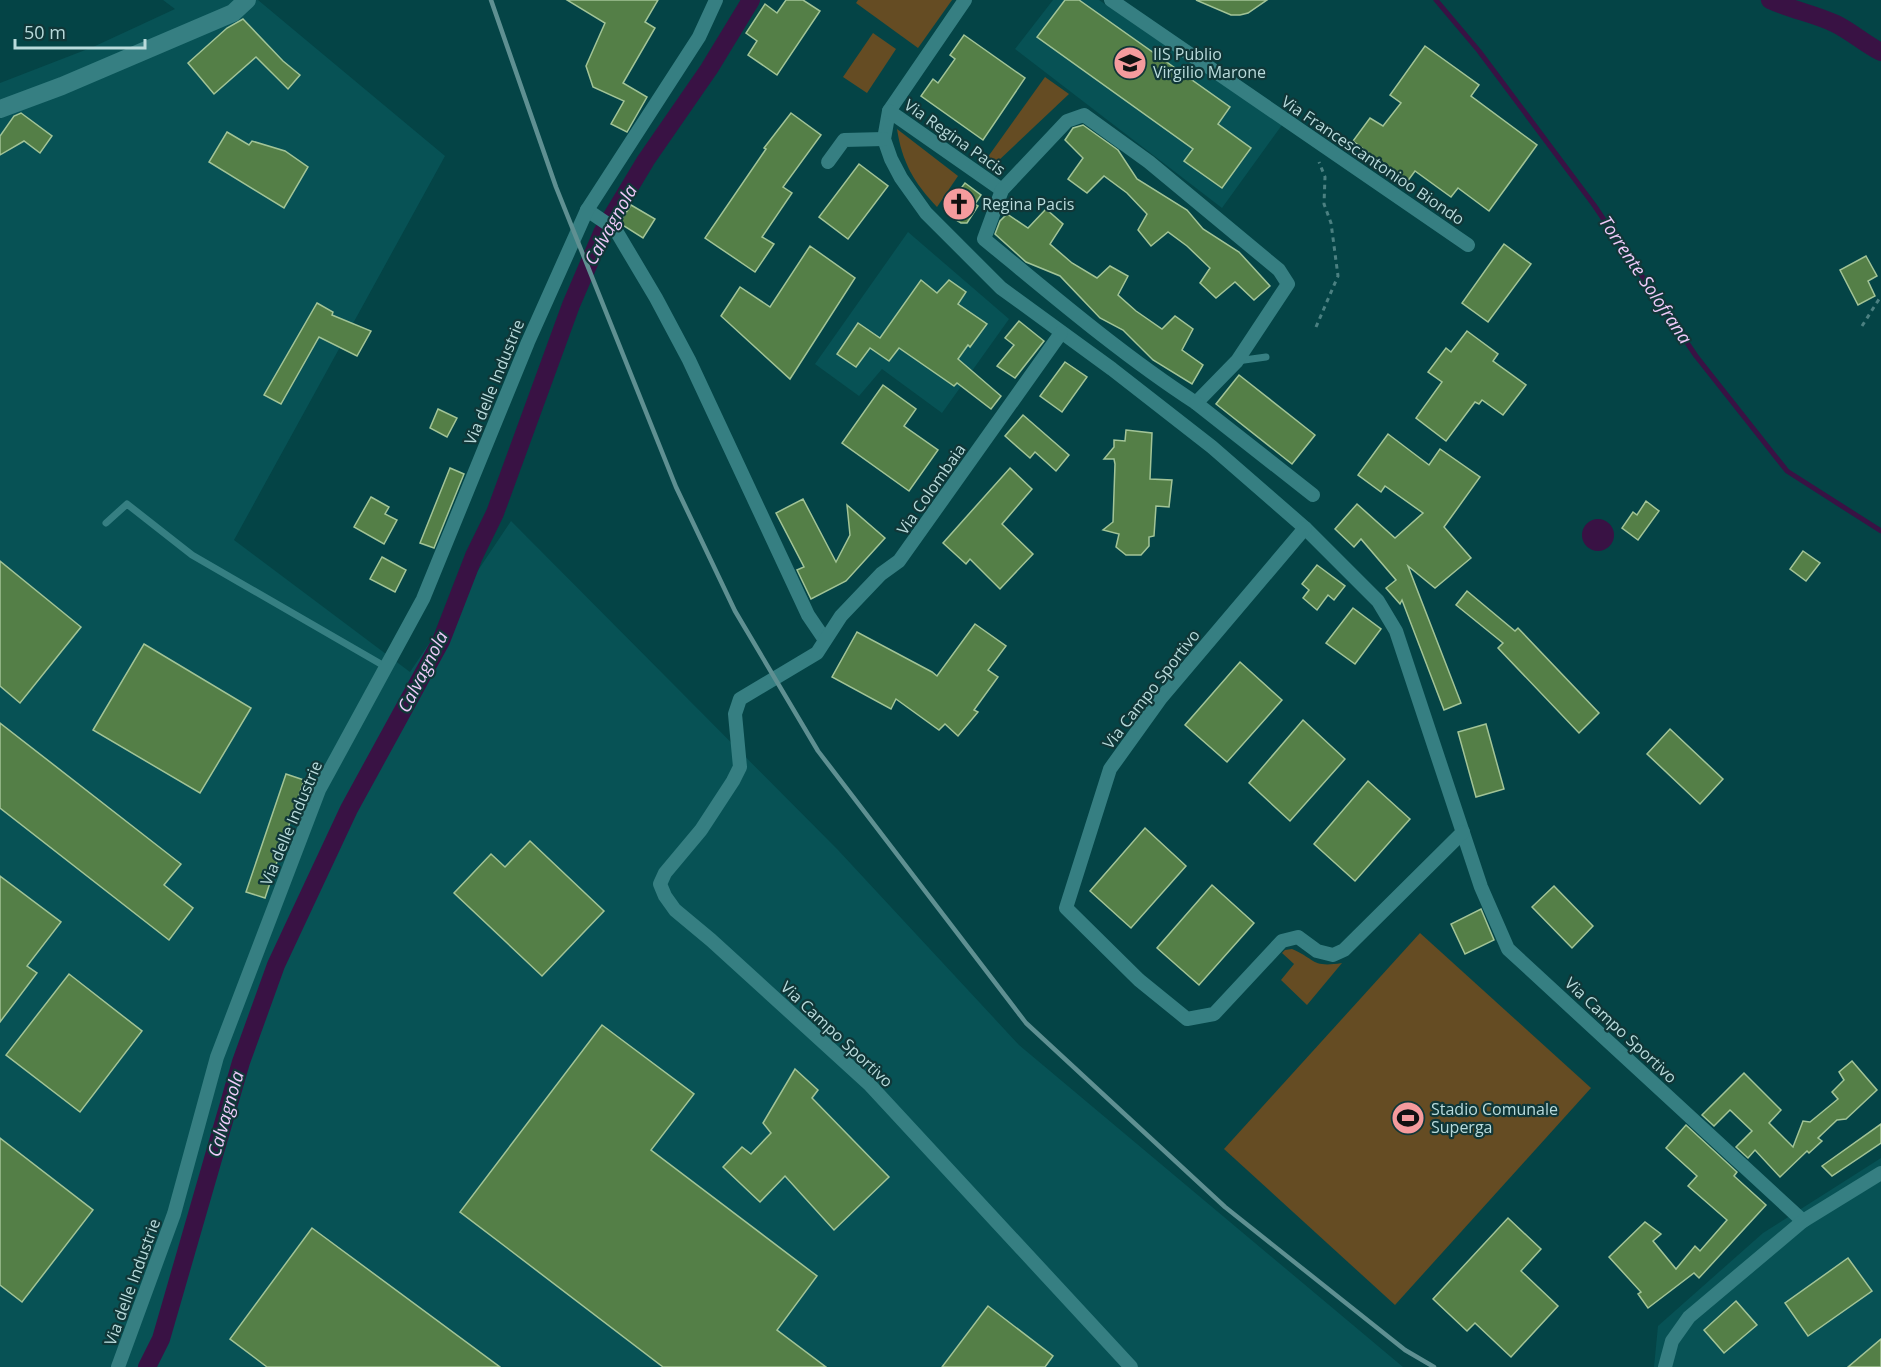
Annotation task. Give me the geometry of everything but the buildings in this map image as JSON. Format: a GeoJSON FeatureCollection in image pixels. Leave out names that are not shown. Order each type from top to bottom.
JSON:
{"type":"FeatureCollection","features":[{"type":"Feature","properties":{"kind":"main road"},"geometry":{"type":"LineString","coordinates":[[0,109],[62,86],[233,14],[247,0]]}},
{"type":"Feature","properties":{"kind":"street","name":"Via delle Industrie"},"geometry":{"type":"LineString","coordinates":[[118,1367],[174,1214],[217,1057],[319,790],[423,599],[528,342],[587,210],[699,37],[716,0]]}},
{"type":"Feature","properties":{"kind":"street"},"geometry":{"type":"LineString","coordinates":[[828,162],[844,140],[884,139],[889,111],[965,0]]}},
{"type":"Feature","properties":{"kind":"street","name":"Via Francescantonioo Biondo"},"geometry":{"type":"LineString","coordinates":[[1111,0],[1468,245]]}},
{"type":"Feature","properties":{"kind":"street","name":"Via Regina Pacis"},"geometry":{"type":"LineString","coordinates":[[889,111],[1002,190]]}},
{"type":"Feature","properties":{"kind":"street"},"geometry":{"type":"LineString","coordinates":[[1196,403],[1237,361],[1288,284],[1279,270],[1122,142],[1084,115],[1066,121],[1002,190],[984,239],[1057,299],[1170,386],[1196,403],[1313,495]]}},
{"type":"Feature","properties":{"kind":"street","name":"Via Campo Sportivo"},"geometry":{"type":"LineString","coordinates":[[884,139],[901,178],[926,213],[1001,288],[1112,369],[1212,447],[1305,528],[1378,601],[1396,631],[1481,887],[1508,949],[1803,1221]]}},
{"type":"Feature","properties":{"kind":"street"},"geometry":{"type":"LineString","coordinates":[[587,210],[615,229],[656,298],[689,360],[808,615],[825,640]]}},
{"type":"Feature","properties":{"kind":"street","name":"Via Colombaia"},"geometry":{"type":"LineString","coordinates":[[740,699],[817,653],[841,616],[881,574],[899,561],[1061,333]]}},
{"type":"Feature","properties":{"kind":"street","name":"Via Campo Sportivo"},"geometry":{"type":"LineString","coordinates":[[1305,528],[1161,698],[1110,769],[1066,908],[1139,980],[1187,1019],[1214,1014],[1282,941],[1298,938],[1317,951],[1333,955],[1344,950],[1463,832]]}},
{"type":"Feature","properties":{"kind":"street","name":"Via Campo Sportivo"},"geometry":{"type":"LineString","coordinates":[[740,699],[735,714],[740,767],[701,830],[665,873],[660,884],[665,896],[675,910],[869,1084],[1131,1367]]}},
{"type":"Feature","properties":{"kind":"street"},"geometry":{"type":"LineString","coordinates":[[1665,1367],[1672,1341],[1689,1317],[1803,1221],[1881,1173]]}},
{"type":"Feature","properties":{"kind":"lane"},"geometry":{"type":"LineString","coordinates":[[1237,361],[1266,357]]}},
{"type":"Feature","properties":{"kind":"lane"},"geometry":{"type":"LineString","coordinates":[[106,523],[127,504],[192,555],[386,667]]}},
{"type":"Feature","properties":{"kind":"path"},"geometry":{"type":"LineString","coordinates":[[1308,135],[1325,177],[1324,204],[1330,223],[1338,276],[1316,327]]}},
{"type":"Feature","properties":{"kind":"path"},"geometry":{"type":"LineString","coordinates":[[1862,326],[1881,296]]}},
{"type":"Feature","properties":{"kind":"shaded area"},"geometry":{"type":"Polygon","coordinates":[[[163,0],[258,0],[445,156],[234,540],[410,672],[511,521],[838,850],[1019,1045],[1403,1367],[0,1367],[0,83],[93,47],[175,9],[163,0]]]}},
{"type":"Feature","properties":{"kind":"shaded area"},"geometry":{"type":"Polygon","coordinates":[[[858,0],[952,0],[918,48],[856,3],[858,0]]]}},
{"type":"Feature","properties":{"kind":"shaded area"},"geometry":{"type":"Polygon","coordinates":[[[1053,0],[1099,0],[1282,125],[1222,208],[1015,49],[1053,0]]]}},
{"type":"Feature","properties":{"kind":"shaded area"},"geometry":{"type":"Polygon","coordinates":[[[873,33],[896,49],[867,93],[843,77],[873,33]]]}},
{"type":"Feature","properties":{"kind":"shaded area"},"geometry":{"type":"Polygon","coordinates":[[[1045,77],[1069,94],[997,162],[990,164],[985,161],[1045,77]]]}},
{"type":"Feature","properties":{"kind":"shaded area"},"geometry":{"type":"Polygon","coordinates":[[[897,129],[958,176],[937,207],[910,171],[902,152],[897,129]]]}},
{"type":"Feature","properties":{"kind":"shaded area"},"geometry":{"type":"Polygon","coordinates":[[[908,232],[1009,319],[942,413],[882,369],[859,396],[815,364],[908,232]]]}},
{"type":"Feature","properties":{"kind":"shaded area"},"geometry":{"type":"Polygon","coordinates":[[[1598,519],[1610,523],[1614,535],[1610,547],[1598,551],[1586,547],[1582,535],[1586,523],[1598,519]]]}},
{"type":"Feature","properties":{"kind":"shaded area","name":"Stadio Comunale Superga"},"geometry":{"type":"Polygon","coordinates":[[[1420,933],[1591,1088],[1395,1305],[1224,1149],[1420,933]]]}},
{"type":"Feature","properties":{"kind":"shaded area"},"geometry":{"type":"Polygon","coordinates":[[[1292,949],[1314,962],[1342,963],[1307,1005],[1281,980],[1294,964],[1282,953],[1292,949]]]}},
{"type":"Feature","properties":{"kind":"shaded area"},"geometry":{"type":"Polygon","coordinates":[[[1881,1158],[1881,1367],[1654,1367],[1658,1326],[1763,1233],[1881,1158]]]}},
{"type":"Feature","properties":{"kind":"waterway","name":"Calvagnola"},"geometry":{"type":"LineString","coordinates":[[147,1367],[161,1339],[241,1062],[276,965],[349,809],[441,641],[474,556],[495,513],[571,305],[602,233],[646,160],[709,69],[751,0]]}},
{"type":"Feature","properties":{"kind":"waterway","name":"Torrente Solofrana"},"geometry":{"type":"LineString","coordinates":[[1436,0],[1479,51],[1594,205],[1696,356],[1787,471],[1881,531]]}},
{"type":"Feature","properties":{"kind":"waterway","name":"Torrente Solofrana"},"geometry":{"type":"LineString","coordinates":[[1770,0],[1836,24],[1881,52]]}},
{"type":"Feature","properties":{"kind":"railway"},"geometry":{"type":"LineString","coordinates":[[491,0],[556,187],[676,487],[735,611],[818,751],[1026,1023],[1225,1207],[1405,1350],[1434,1367]]}},
{"type":"Feature","properties":{"kind":"place","name":"IIS Publio Virgilio Marone"},"geometry":{"type":"Point","coordinates":[1130,63]}},
{"type":"Feature","properties":{"kind":"place","name":"Regina Pacis"},"geometry":{"type":"Point","coordinates":[959,204]}},
{"type":"Feature","properties":{"kind":"place","name":"Stadio Comunale Superga"},"geometry":{"type":"Point","coordinates":[1408,1118]}}]}
